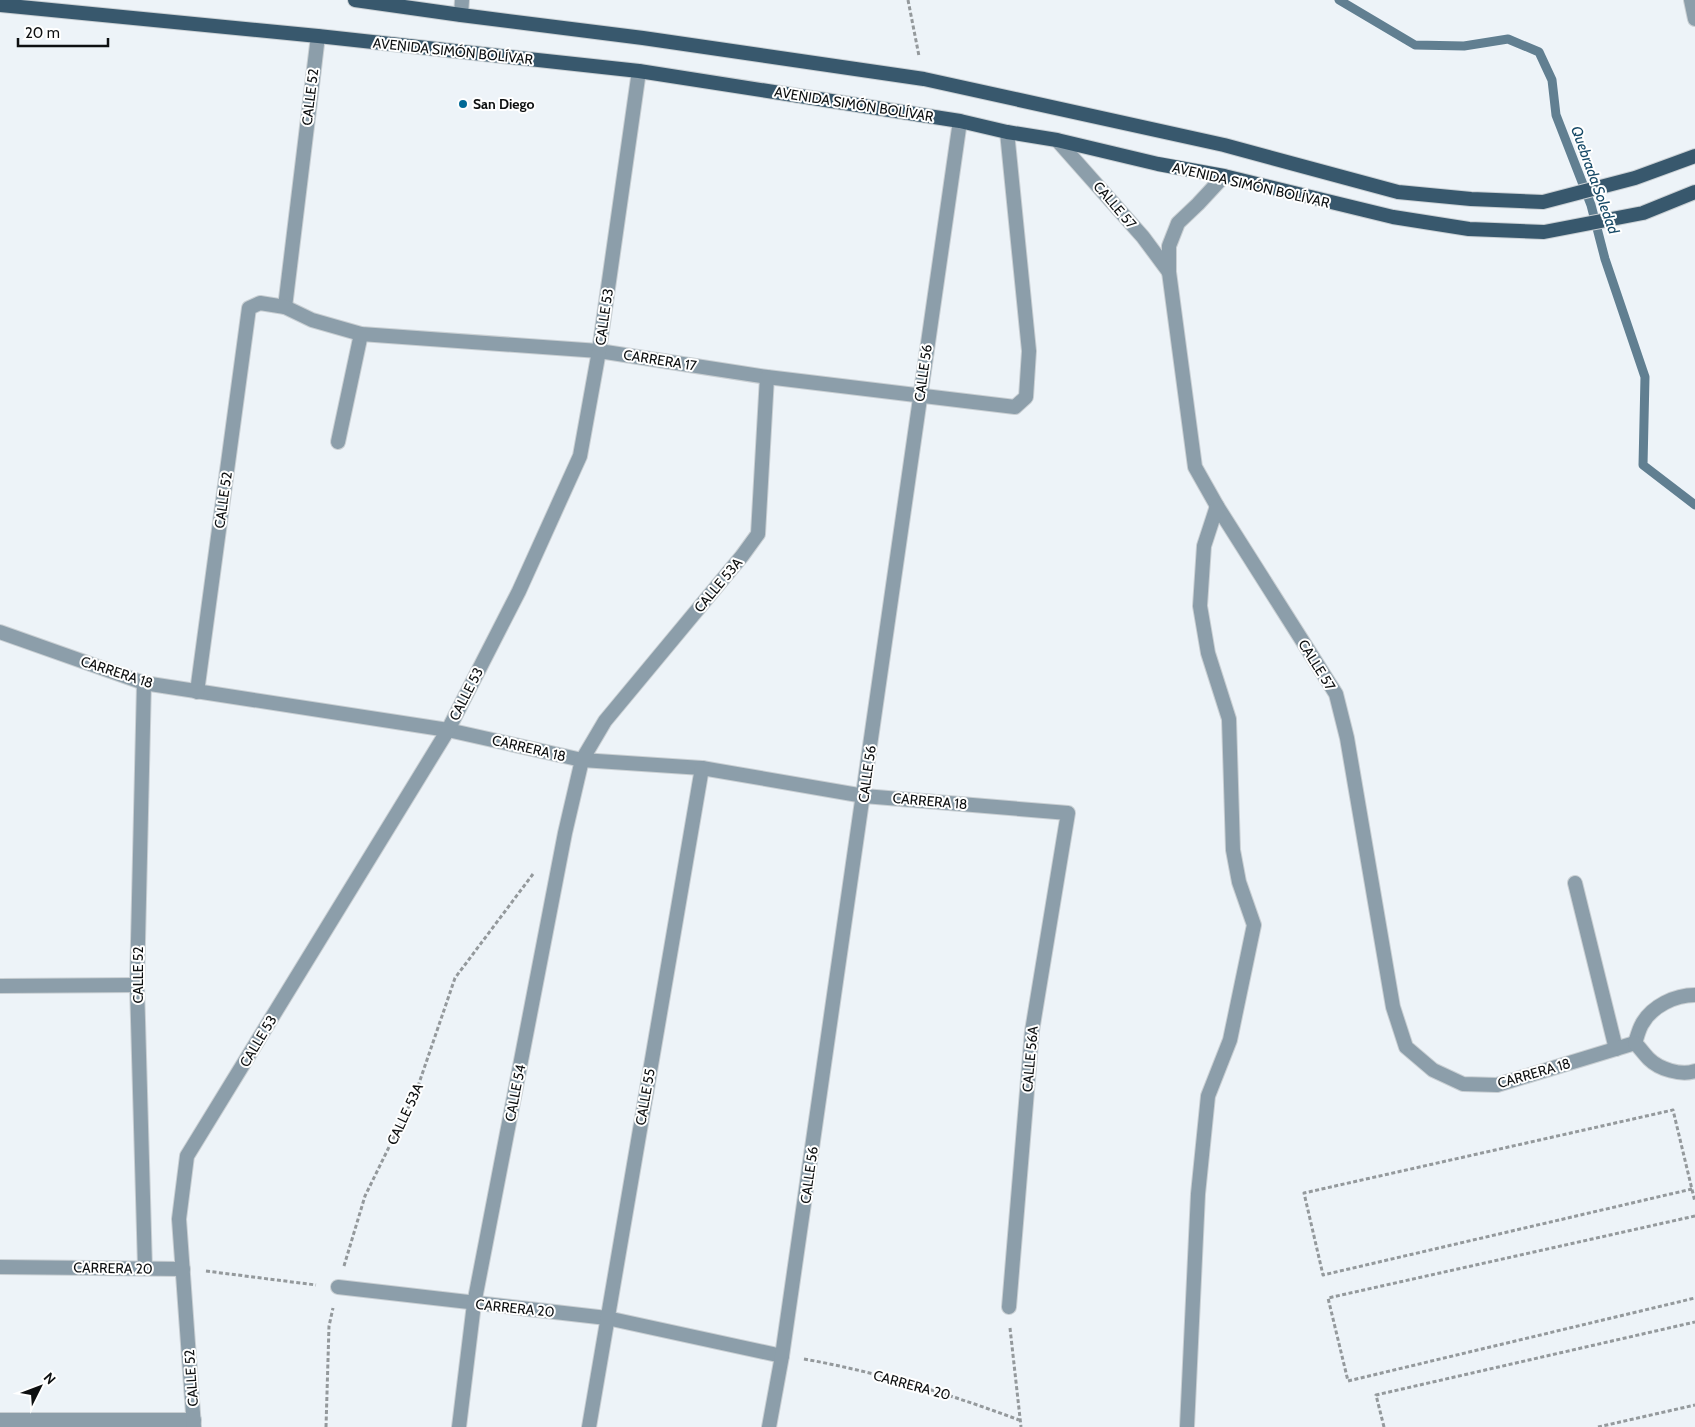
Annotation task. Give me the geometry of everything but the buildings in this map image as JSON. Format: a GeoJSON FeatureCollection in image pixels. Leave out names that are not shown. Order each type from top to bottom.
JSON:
{"type":"FeatureCollection","features":[{"type":"Feature","properties":{"kind":"main road","name":"AVENIDA SIMÓN BOLÍVAR"},"geometry":{"type":"LineString","coordinates":[[355,0],[643,38],[924,79],[1224,145],[1398,192],[1470,199],[1543,202],[1635,178],[1695,156]]}},
{"type":"Feature","properties":{"kind":"main road","name":"AVENIDA SIMÓN BOLÍVAR"},"geometry":{"type":"LineString","coordinates":[[0,5],[318,36],[639,71],[960,121],[1007,132],[1057,140],[1158,164],[1224,176],[1393,217],[1469,229],[1544,232],[1643,213],[1695,192]]}},
{"type":"Feature","properties":{"kind":"street"},"geometry":{"type":"LineString","coordinates":[[461,15],[462,0]]}},
{"type":"Feature","properties":{"kind":"street"},"geometry":{"type":"LineString","coordinates":[[1691,0],[1695,19]]}},
{"type":"Feature","properties":{"kind":"street","name":"CALLE 52"},"geometry":{"type":"LineString","coordinates":[[285,307],[318,36]]}},
{"type":"Feature","properties":{"kind":"street","name":"CALLE 53"},"geometry":{"type":"LineString","coordinates":[[183,1268],[179,1219],[187,1156],[448,730],[520,591],[580,456],[599,351],[639,71]]}},
{"type":"Feature","properties":{"kind":"street","name":"CALLE 56"},"geometry":{"type":"LineString","coordinates":[[769,1427],[782,1356],[864,796],[960,121]]}},
{"type":"Feature","properties":{"kind":"street","name":"CARRERA 17"},"geometry":{"type":"LineString","coordinates":[[250,308],[260,303],[285,307],[312,320],[361,334],[599,351],[767,377],[1015,407],[1026,397],[1029,351],[1007,132]]}},
{"type":"Feature","properties":{"kind":"street","name":"CALLE 57"},"geometry":{"type":"LineString","coordinates":[[1057,140],[1143,237],[1169,272]]}},
{"type":"Feature","properties":{"kind":"street","name":"CALLE 57"},"geometry":{"type":"LineString","coordinates":[[1224,176],[1178,223],[1169,246],[1169,272],[1195,467],[1217,506],[1336,694],[1347,738],[1393,1007],[1406,1047],[1433,1070]]}},
{"type":"Feature","properties":{"kind":"street","name":"CALLE 52"},"geometry":{"type":"LineString","coordinates":[[197,692],[250,308]]}},
{"type":"Feature","properties":{"kind":"street"},"geometry":{"type":"LineString","coordinates":[[338,442],[361,334]]}},
{"type":"Feature","properties":{"kind":"street","name":"CALLE 53A"},"geometry":{"type":"LineString","coordinates":[[582,760],[605,721],[742,556],[758,534],[767,377]]}},
{"type":"Feature","properties":{"kind":"street"},"geometry":{"type":"LineString","coordinates":[[1187,1427],[1198,1194],[1208,1096],[1230,1040],[1254,924],[1239,882],[1233,850],[1228,718],[1208,653],[1200,606],[1204,546],[1217,506]]}},
{"type":"Feature","properties":{"kind":"street","name":"CARRERA 18"},"geometry":{"type":"LineString","coordinates":[[0,632],[144,683],[448,730],[582,760],[702,768],[864,796],[1068,814]]}},
{"type":"Feature","properties":{"kind":"street","name":"CALLE 52"},"geometry":{"type":"LineString","coordinates":[[144,683],[137,985],[145,1268]]}},
{"type":"Feature","properties":{"kind":"street","name":"CALLE 54"},"geometry":{"type":"LineString","coordinates":[[459,1427],[474,1304],[565,833],[582,760]]}},
{"type":"Feature","properties":{"kind":"street","name":"CALLE 55"},"geometry":{"type":"LineString","coordinates":[[589,1427],[702,768]]}},
{"type":"Feature","properties":{"kind":"street","name":"CALLE 56A"},"geometry":{"type":"LineString","coordinates":[[1009,1308],[1032,1031],[1068,814]]}},
{"type":"Feature","properties":{"kind":"street"},"geometry":{"type":"LineString","coordinates":[[1575,883],[1616,1049]]}},
{"type":"Feature","properties":{"kind":"street"},"geometry":{"type":"LineString","coordinates":[[0,986],[137,985]]}},
{"type":"Feature","properties":{"kind":"street"},"geometry":{"type":"LineString","coordinates":[[1695,996],[1673,999],[1655,1009],[1642,1024],[1635,1043],[1650,1060],[1669,1070],[1691,1073],[1695,1071]]}},
{"type":"Feature","properties":{"kind":"street","name":"CARRERA 18"},"geometry":{"type":"LineString","coordinates":[[1433,1070],[1464,1084],[1497,1085],[1635,1043]]}},
{"type":"Feature","properties":{"kind":"street","name":"CARRERA 20"},"geometry":{"type":"LineString","coordinates":[[0,1267],[183,1268]]}},
{"type":"Feature","properties":{"kind":"street","name":"CALLE 52"},"geometry":{"type":"LineString","coordinates":[[183,1268],[194,1424]]}},
{"type":"Feature","properties":{"kind":"street","name":"CARRERA 20"},"geometry":{"type":"LineString","coordinates":[[338,1287],[607,1318],[782,1356]]}},
{"type":"Feature","properties":{"kind":"street"},"geometry":{"type":"LineString","coordinates":[[0,1420],[16,1423],[194,1424]]}},
{"type":"Feature","properties":{"kind":"path"},"geometry":{"type":"LineString","coordinates":[[908,0],[924,79]]}},
{"type":"Feature","properties":{"kind":"path","name":"CALLE 53A"},"geometry":{"type":"LineString","coordinates":[[326,1427],[329,1326],[338,1287],[365,1196],[416,1092],[455,978],[535,871]]}},
{"type":"Feature","properties":{"kind":"path"},"geometry":{"type":"LineString","coordinates":[[1692,1189],[1323,1275],[1304,1193],[1674,1110],[1695,1202]]}},
{"type":"Feature","properties":{"kind":"path"},"geometry":{"type":"LineString","coordinates":[[1695,1216],[1328,1298],[1348,1381],[1695,1298]]}},
{"type":"Feature","properties":{"kind":"path"},"geometry":{"type":"LineString","coordinates":[[183,1268],[338,1287]]}},
{"type":"Feature","properties":{"kind":"path"},"geometry":{"type":"LineString","coordinates":[[1009,1308],[1010,1336],[1021,1427]]}},
{"type":"Feature","properties":{"kind":"path"},"geometry":{"type":"LineString","coordinates":[[1384,1427],[1376,1395],[1695,1322]]}},
{"type":"Feature","properties":{"kind":"path","name":"CARRERA 20"},"geometry":{"type":"LineString","coordinates":[[782,1356],[832,1364],[952,1396],[1020,1420]]}},
{"type":"Feature","properties":{"kind":"path"},"geometry":{"type":"LineString","coordinates":[[1598,1427],[1695,1405]]}},
{"type":"Feature","properties":{"kind":"waterway","name":"Quebrada Soledad"},"geometry":{"type":"LineString","coordinates":[[1339,0],[1415,45],[1464,46],[1508,39],[1539,52],[1552,80],[1556,115],[1591,205],[1605,259],[1645,377],[1643,465],[1695,505]]}},
{"type":"Feature","properties":{"kind":"place","name":"San Diego"},"geometry":{"type":"Point","coordinates":[463,104]}}]}
